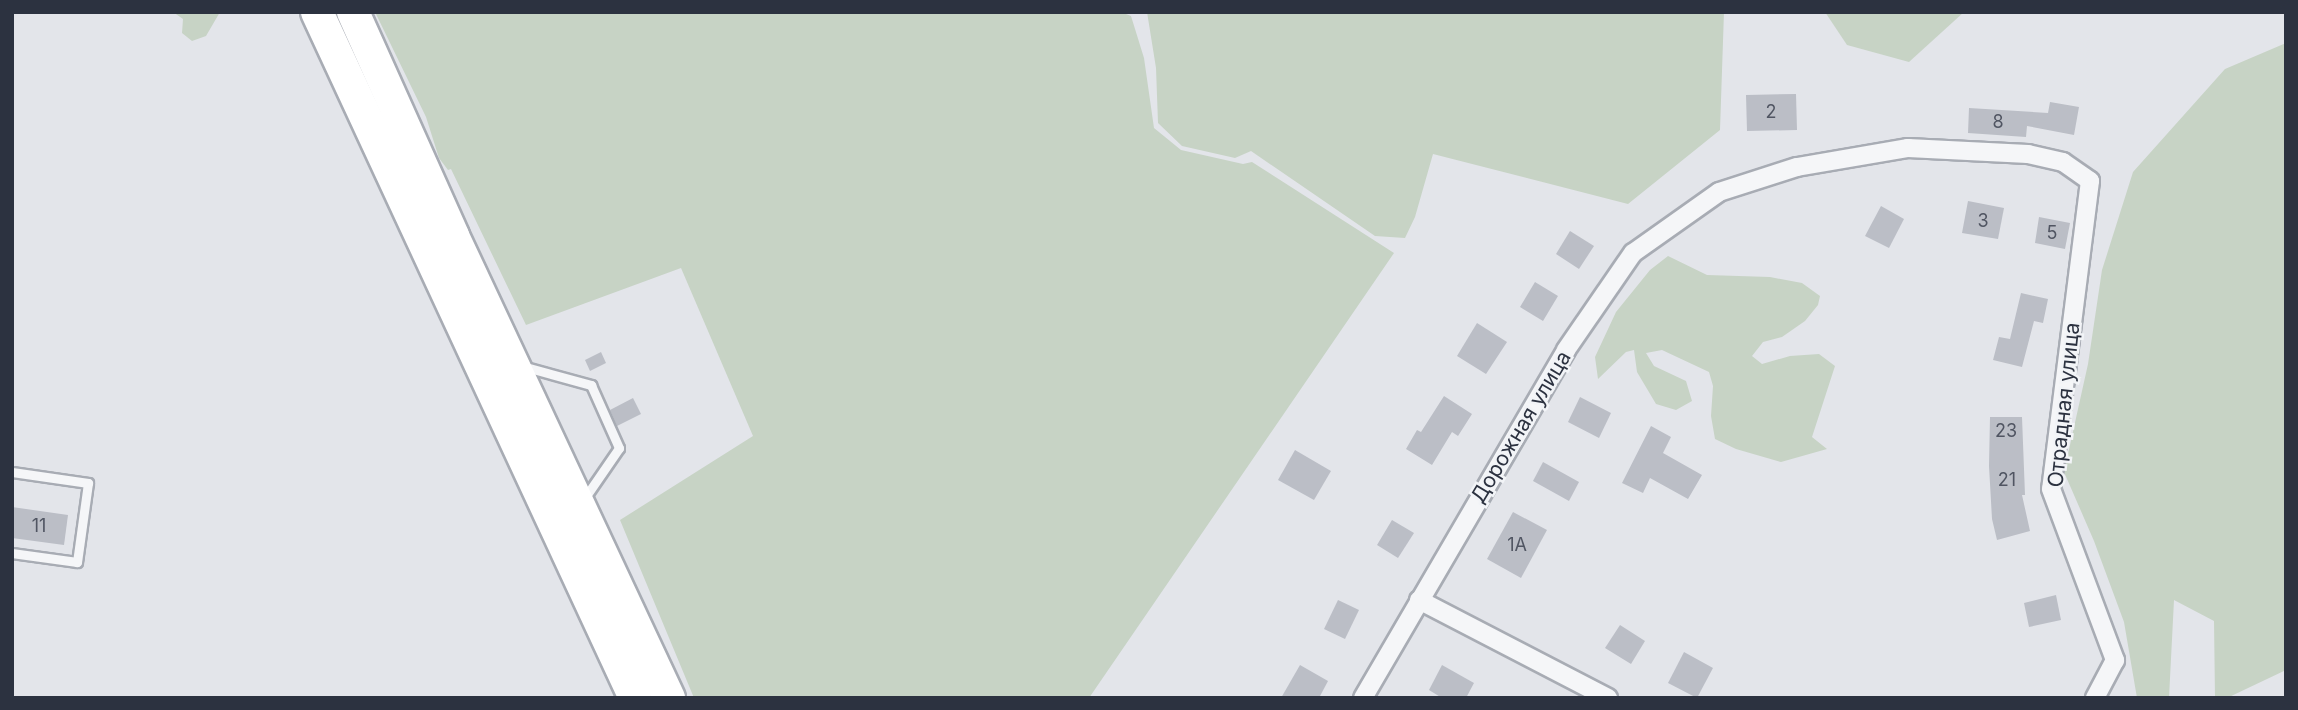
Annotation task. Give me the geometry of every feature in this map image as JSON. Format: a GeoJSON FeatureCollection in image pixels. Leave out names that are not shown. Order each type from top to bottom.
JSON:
{"type":"FeatureCollection","features":[{"type":"Feature","properties":{"kind":"highway"},"geometry":{"type":"LineString","coordinates":[[317,12],[635,698]]}},
{"type":"Feature","properties":{"kind":"highway"},"geometry":{"type":"LineString","coordinates":[[353,12],[512,363],[669,698]]}},
{"type":"Feature","properties":{"kind":"street","name":"Дорожная улица"},"geometry":{"type":"LineString","coordinates":[[1363,698],[1566,350],[1633,253],[1719,192],[1797,167],[1908,148],[2028,154],[2063,162],[2090,181]]}},
{"type":"Feature","properties":{"kind":"street","name":"Отрадная улица"},"geometry":{"type":"LineString","coordinates":[[2090,181],[2051,489],[2115,660],[2095,698]]}},
{"type":"Feature","properties":{"kind":"street"},"geometry":{"type":"LineString","coordinates":[[1419,600],[1608,698]]}},
{"type":"Feature","properties":{"kind":"lane"},"geometry":{"type":"LineString","coordinates":[[512,363],[592,384],[619,448],[579,506]]}},
{"type":"Feature","properties":{"kind":"lane"},"geometry":{"type":"LineString","coordinates":[[12,472],[88,483],[77,562],[12,553]]}},
{"type":"Feature","properties":{"kind":"green space"},"geometry":{"type":"Polygon","coordinates":[[[173,12],[220,12],[206,36],[192,41],[182,33],[183,19],[173,12]]]}},
{"type":"Feature","properties":{"kind":"green space"},"geometry":{"type":"Polygon","coordinates":[[[375,12],[1121,12],[1131,16],[1144,58],[1154,128],[1181,150],[1243,164],[1252,162],[1394,253],[1089,698],[694,698],[620,520],[753,436],[681,268],[526,325],[451,169],[448,170],[439,158],[426,117],[375,12]]]}},
{"type":"Feature","properties":{"kind":"green space"},"geometry":{"type":"Polygon","coordinates":[[[1147,12],[1724,12],[1720,130],[1628,204],[1433,154],[1415,217],[1405,238],[1375,236],[1251,151],[1235,158],[1182,146],[1158,123],[1156,68],[1147,12]]]}},
{"type":"Feature","properties":{"kind":"green space"},"geometry":{"type":"Polygon","coordinates":[[[1825,12],[1964,12],[1909,62],[1847,45],[1825,12]]]}},
{"type":"Feature","properties":{"kind":"green space"},"geometry":{"type":"Polygon","coordinates":[[[2286,43],[2286,670],[2227,698],[2215,698],[2214,621],[2174,600],[2169,698],[2137,698],[2124,622],[2094,541],[2064,472],[2088,364],[2102,270],[2133,172],[2225,69],[2286,43]]]}},
{"type":"Feature","properties":{"kind":"green space"},"geometry":{"type":"Polygon","coordinates":[[[1668,256],[1707,275],[1770,277],[1802,283],[1820,296],[1818,305],[1805,321],[1782,337],[1763,342],[1752,356],[1762,364],[1790,356],[1819,354],[1835,366],[1812,437],[1827,449],[1781,462],[1736,449],[1715,439],[1711,416],[1713,386],[1709,372],[1662,350],[1646,353],[1654,366],[1686,381],[1692,401],[1676,410],[1656,404],[1637,372],[1634,350],[1626,352],[1598,379],[1595,357],[1616,312],[1650,270],[1668,256]]]}},
{"type":"Feature","properties":{"kind":"building"},"geometry":{"type":"Polygon","coordinates":[[[1796,94],[1797,130],[1747,131],[1746,95],[1796,94]]]}},
{"type":"Feature","properties":{"kind":"building"},"geometry":{"type":"Polygon","coordinates":[[[2050,102],[2079,107],[2074,135],[2027,126],[2026,137],[1968,133],[1969,108],[2048,113],[2050,102]]]}},
{"type":"Feature","properties":{"kind":"building"},"geometry":{"type":"Polygon","coordinates":[[[1968,201],[2004,208],[1998,239],[1962,233],[1968,201]]]}},
{"type":"Feature","properties":{"kind":"building"},"geometry":{"type":"Polygon","coordinates":[[[1881,206],[1904,219],[1889,248],[1865,236],[1881,206]]]}},
{"type":"Feature","properties":{"kind":"building"},"geometry":{"type":"Polygon","coordinates":[[[2039,217],[2070,223],[2065,249],[2035,243],[2039,217]]]}},
{"type":"Feature","properties":{"kind":"building"},"geometry":{"type":"Polygon","coordinates":[[[1570,231],[1594,246],[1579,269],[1556,254],[1570,231]]]}},
{"type":"Feature","properties":{"kind":"building"},"geometry":{"type":"Polygon","coordinates":[[[1535,282],[1558,296],[1543,321],[1520,307],[1535,282]]]}},
{"type":"Feature","properties":{"kind":"building"},"geometry":{"type":"Polygon","coordinates":[[[2021,293],[2048,299],[2043,323],[2034,321],[2022,367],[1993,360],[1999,337],[2010,339],[2021,293]]]}},
{"type":"Feature","properties":{"kind":"building"},"geometry":{"type":"Polygon","coordinates":[[[1477,323],[1507,342],[1486,374],[1457,356],[1477,323]]]}},
{"type":"Feature","properties":{"kind":"building"},"geometry":{"type":"Polygon","coordinates":[[[601,352],[606,363],[590,371],[585,360],[601,352]]]}},
{"type":"Feature","properties":{"kind":"building"},"geometry":{"type":"Polygon","coordinates":[[[1444,396],[1472,414],[1458,436],[1452,432],[1432,465],[1406,449],[1417,430],[1421,432],[1444,396]]]}},
{"type":"Feature","properties":{"kind":"building"},"geometry":{"type":"Polygon","coordinates":[[[1580,397],[1611,413],[1599,438],[1568,422],[1580,397]]]}},
{"type":"Feature","properties":{"kind":"building"},"geometry":{"type":"Polygon","coordinates":[[[633,398],[641,414],[617,426],[610,410],[633,398]]]}},
{"type":"Feature","properties":{"kind":"building"},"geometry":{"type":"Polygon","coordinates":[[[1990,417],[2022,417],[2025,495],[2022,495],[2030,531],[1997,540],[1992,519],[1990,417]]]}},
{"type":"Feature","properties":{"kind":"building"},"geometry":{"type":"Polygon","coordinates":[[[1651,426],[1671,437],[1663,453],[1702,475],[1688,499],[1650,478],[1643,493],[1622,483],[1651,426]]]}},
{"type":"Feature","properties":{"kind":"building"},"geometry":{"type":"Polygon","coordinates":[[[1295,450],[1331,471],[1314,500],[1278,480],[1295,450]]]}},
{"type":"Feature","properties":{"kind":"building"},"geometry":{"type":"Polygon","coordinates":[[[1543,462],[1579,482],[1569,501],[1533,481],[1543,462]]]}},
{"type":"Feature","properties":{"kind":"building"},"geometry":{"type":"Polygon","coordinates":[[[12,507],[68,515],[64,545],[12,538],[12,507]]]}},
{"type":"Feature","properties":{"kind":"building"},"geometry":{"type":"Polygon","coordinates":[[[1513,512],[1547,530],[1521,578],[1487,559],[1513,512]]]}},
{"type":"Feature","properties":{"kind":"building"},"geometry":{"type":"Polygon","coordinates":[[[1392,520],[1414,533],[1398,558],[1377,545],[1392,520]]]}},
{"type":"Feature","properties":{"kind":"building"},"geometry":{"type":"Polygon","coordinates":[[[2056,595],[2061,620],[2029,627],[2024,603],[2056,595]]]}},
{"type":"Feature","properties":{"kind":"building"},"geometry":{"type":"Polygon","coordinates":[[[1338,600],[1359,610],[1345,639],[1324,629],[1338,600]]]}},
{"type":"Feature","properties":{"kind":"building"},"geometry":{"type":"Polygon","coordinates":[[[1620,625],[1645,641],[1631,664],[1605,648],[1620,625]]]}},
{"type":"Feature","properties":{"kind":"building"},"geometry":{"type":"Polygon","coordinates":[[[1684,652],[1713,668],[1697,698],[1668,683],[1684,652]]]}},
{"type":"Feature","properties":{"kind":"building"},"geometry":{"type":"Polygon","coordinates":[[[1300,665],[1328,681],[1319,698],[1281,698],[1300,665]]]}},
{"type":"Feature","properties":{"kind":"building"},"geometry":{"type":"Polygon","coordinates":[[[1442,665],[1474,683],[1466,698],[1442,698],[1429,690],[1442,665]]]}}]}
